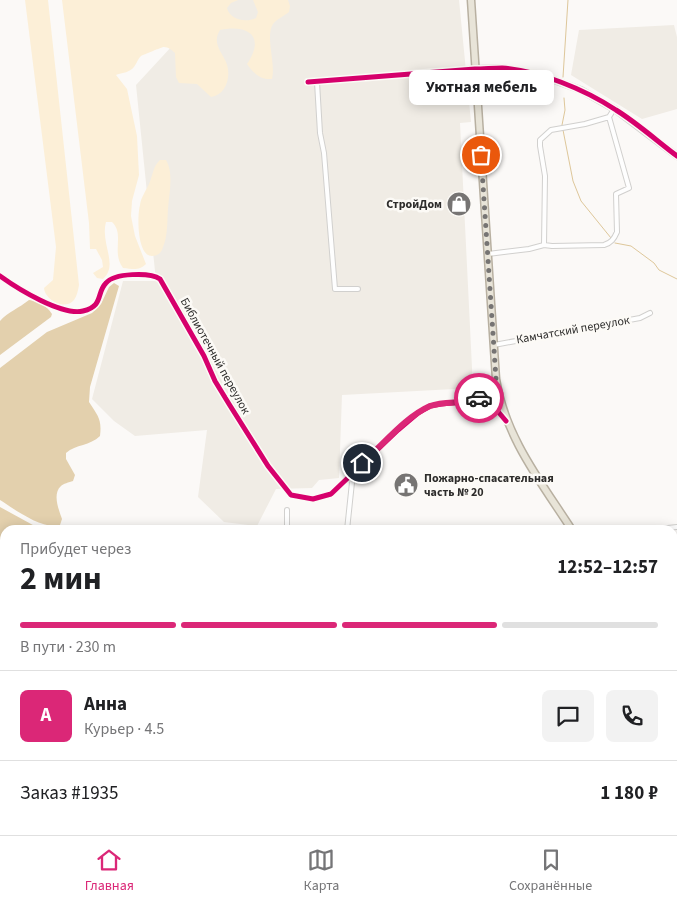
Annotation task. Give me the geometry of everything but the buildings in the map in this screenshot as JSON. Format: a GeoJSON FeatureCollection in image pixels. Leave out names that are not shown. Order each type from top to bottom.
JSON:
{"type":"FeatureCollection","features":[{"type":"Feature","properties":{"kind":"highway"},"geometry":{"type":"LineString","coordinates":[[471,0],[496,379],[499,399],[506,420],[525,457],[569,525]]}},
{"type":"Feature","properties":{"kind":"street"},"geometry":{"type":"LineString","coordinates":[[308,82],[502,68],[543,76],[581,90],[614,109],[677,156]]}},
{"type":"Feature","properties":{"kind":"street"},"geometry":{"type":"LineString","coordinates":[[317,82],[335,289],[358,289]]}},
{"type":"Feature","properties":{"kind":"street"},"geometry":{"type":"LineString","coordinates":[[544,245],[545,176],[540,140],[551,130],[585,124],[609,117],[614,109]]}},
{"type":"Feature","properties":{"kind":"street"},"geometry":{"type":"LineString","coordinates":[[488,254],[529,249],[544,245],[594,246],[608,244],[615,237],[617,232],[616,194],[629,188],[609,117]]}},
{"type":"Feature","properties":{"kind":"street","name":"Библиотечный переулок"},"geometry":{"type":"LineString","coordinates":[[0,276],[56,308],[81,312],[96,304],[100,298],[102,288],[110,279],[149,274],[160,279],[204,356],[215,381],[268,466],[291,495],[299,498],[324,498],[331,494],[398,430],[424,409],[441,404],[473,401],[495,408],[506,420]]}},
{"type":"Feature","properties":{"kind":"street","name":"Камчатский переулок"},"geometry":{"type":"LineString","coordinates":[[494,344],[640,318],[650,313]]}},
{"type":"Feature","properties":{"kind":"street","name":"Библиотечный переулок"},"geometry":{"type":"LineString","coordinates":[[473,401],[483,396],[492,388],[496,379]]}},
{"type":"Feature","properties":{"kind":"street"},"geometry":{"type":"LineString","coordinates":[[482,403],[494,403],[499,399],[494,394],[489,393],[483,396]]}},
{"type":"Feature","properties":{"kind":"street"},"geometry":{"type":"LineString","coordinates":[[347,525],[354,471]]}},
{"type":"Feature","properties":{"kind":"street"},"geometry":{"type":"LineString","coordinates":[[287,510],[287,525]]}},
{"type":"Feature","properties":{"kind":"shaded area"},"geometry":{"type":"Polygon","coordinates":[[[25,0],[48,0],[79,285],[74,300],[66,304],[56,303],[48,296],[44,288],[53,280],[56,247],[25,0]]]}},
{"type":"Feature","properties":{"kind":"shaded area"},"geometry":{"type":"Polygon","coordinates":[[[62,0],[238,0],[231,3],[227,8],[235,18],[243,20],[256,18],[258,12],[253,0],[288,0],[290,6],[289,12],[275,22],[271,29],[272,79],[258,75],[247,64],[255,46],[254,39],[251,34],[239,29],[220,30],[217,43],[228,67],[228,79],[221,93],[211,97],[197,84],[179,83],[176,77],[175,53],[165,47],[141,56],[132,69],[116,75],[127,89],[137,136],[139,175],[132,201],[131,216],[135,236],[146,264],[138,269],[123,268],[118,256],[118,232],[112,222],[106,222],[105,238],[109,267],[103,279],[97,278],[93,273],[103,267],[102,260],[96,249],[90,249],[89,223],[62,0]]]}},
{"type":"Feature","properties":{"kind":"shaded area"},"geometry":{"type":"Polygon","coordinates":[[[197,0],[459,0],[471,122],[460,123],[473,388],[342,395],[339,478],[319,480],[312,488],[276,489],[258,525],[224,522],[198,497],[207,430],[135,436],[114,421],[92,399],[123,281],[156,281],[136,85],[185,32],[197,0]]]}},
{"type":"Feature","properties":{"kind":"shaded area"},"geometry":{"type":"Polygon","coordinates":[[[674,25],[677,37],[677,109],[642,119],[571,75],[579,30],[674,25]]]}},
{"type":"Feature","properties":{"kind":"shaded area"},"geometry":{"type":"Polygon","coordinates":[[[160,160],[166,160],[170,171],[167,228],[162,251],[152,256],[143,250],[141,243],[139,235],[139,210],[142,197],[154,168],[160,160]]]}},
{"type":"Feature","properties":{"kind":"shaded area"},"geometry":{"type":"Polygon","coordinates":[[[114,283],[119,286],[90,387],[89,402],[99,418],[100,436],[92,442],[66,453],[66,459],[75,475],[73,481],[62,485],[58,489],[57,502],[62,519],[60,525],[46,525],[29,518],[0,500],[0,368],[47,332],[92,313],[101,304],[109,287],[114,283]]]}},
{"type":"Feature","properties":{"kind":"shaded area"},"geometry":{"type":"Polygon","coordinates":[[[29,300],[39,302],[45,306],[52,314],[51,317],[0,355],[0,321],[29,300]]]}},
{"type":"Feature","properties":{"kind":"shaded area"},"geometry":{"type":"Polygon","coordinates":[[[0,507],[33,525],[0,525],[0,507]]]}},
{"type":"Feature","properties":{"kind":"waterway"},"geometry":{"type":"LineString","coordinates":[[563,77],[568,0]]}},
{"type":"Feature","properties":{"kind":"waterway"},"geometry":{"type":"LineString","coordinates":[[562,125],[565,110],[564,98]]}},
{"type":"Feature","properties":{"kind":"waterway"},"geometry":{"type":"LineString","coordinates":[[563,130],[573,181],[581,201],[611,238]]}},
{"type":"Feature","properties":{"kind":"waterway"},"geometry":{"type":"LineString","coordinates":[[615,243],[631,246],[654,263],[659,270],[677,279]]}},
{"type":"Feature","properties":{"kind":"cycle path"},"geometry":{"type":"LineString","coordinates":[[308,82],[475,69],[502,68],[531,73],[576,88],[603,102],[624,115],[677,156]]}},
{"type":"Feature","properties":{"kind":"cycle path"},"geometry":{"type":"LineString","coordinates":[[0,276],[52,306],[74,311],[83,311],[94,306],[106,283],[116,277],[148,275],[160,279],[204,356],[215,381],[268,466],[291,495],[313,499],[331,494],[398,430],[418,413],[430,406],[473,401],[495,408],[506,421]]}},
{"type":"Feature","properties":{"kind":"way so far"},"geometry":{"type":"LineString","coordinates":[[479,398],[492,388],[496,379],[481,155]]}},
{"type":"Feature","properties":{"kind":"place","name":"Уютная мебель"},"geometry":{"type":"Point","coordinates":[481,155]}},
{"type":"Feature","properties":{"kind":"place","name":"СтройДом"},"geometry":{"type":"Point","coordinates":[459,204]}},
{"type":"Feature","properties":{"kind":"place","name":"Пожарно-спасательная часть № 20"},"geometry":{"type":"Point","coordinates":[406,485]}},
{"type":"Feature","properties":{"kind":"route"},"geometry":{"type":"LineString","coordinates":[[362,463],[411,418],[424,409],[441,404],[473,401],[479,398]]}}]}
